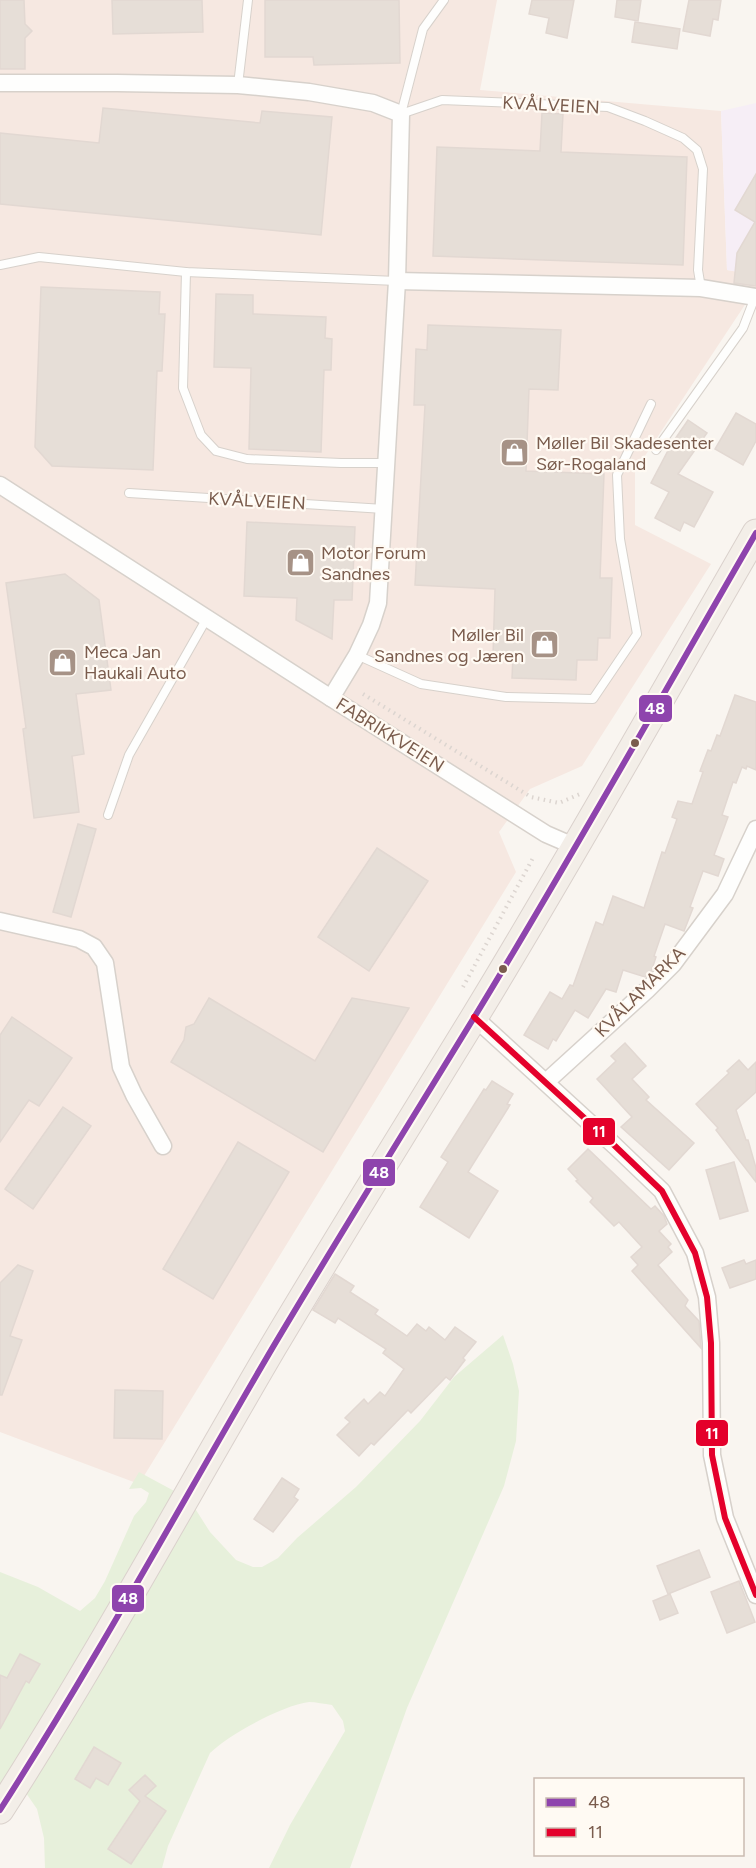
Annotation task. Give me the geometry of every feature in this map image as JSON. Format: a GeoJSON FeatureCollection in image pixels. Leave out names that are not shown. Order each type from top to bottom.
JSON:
{"type":"FeatureCollection","features":[{"type":"Feature","properties":{"kind":"main road"},"geometry":{"type":"LineString","coordinates":[[0,1810],[76,1688],[358,1204],[576,847],[756,533]]}},
{"type":"Feature","properties":{"kind":"street"},"geometry":{"type":"LineString","coordinates":[[0,83],[238,85],[309,92],[373,103],[401,114],[396,281],[378,603],[357,655],[331,698]]}},
{"type":"Feature","properties":{"kind":"street"},"geometry":{"type":"LineString","coordinates":[[396,281],[701,288],[756,297]]}},
{"type":"Feature","properties":{"kind":"street","name":"FABRIKKVEIEN"},"geometry":{"type":"LineString","coordinates":[[0,486],[546,834],[576,847]]}},
{"type":"Feature","properties":{"kind":"street","name":"KVÅLAMARKA"},"geometry":{"type":"LineString","coordinates":[[546,1082],[673,964],[725,894],[756,829]]}},
{"type":"Feature","properties":{"kind":"street"},"geometry":{"type":"LineString","coordinates":[[0,921],[79,939],[94,947],[105,963],[121,1067],[163,1146]]}},
{"type":"Feature","properties":{"kind":"street"},"geometry":{"type":"LineString","coordinates":[[474,1017],[662,1191],[695,1253],[707,1297],[711,1343],[712,1455],[725,1518],[756,1595]]}},
{"type":"Feature","properties":{"kind":"lane"},"geometry":{"type":"LineString","coordinates":[[238,85],[248,0]]}},
{"type":"Feature","properties":{"kind":"lane"},"geometry":{"type":"LineString","coordinates":[[401,114],[423,29],[444,0]]}},
{"type":"Feature","properties":{"kind":"lane","name":"KVÅLVEIEN"},"geometry":{"type":"LineString","coordinates":[[401,114],[441,100],[598,106],[608,107],[683,138],[697,150],[704,169],[698,270],[701,288]]}},
{"type":"Feature","properties":{"kind":"lane"},"geometry":{"type":"LineString","coordinates":[[0,265],[39,257],[186,272],[396,281]]}},
{"type":"Feature","properties":{"kind":"lane"},"geometry":{"type":"LineString","coordinates":[[186,272],[183,388],[201,435],[216,451],[247,459],[341,464],[386,463]]}},
{"type":"Feature","properties":{"kind":"lane"},"geometry":{"type":"LineString","coordinates":[[656,450],[743,328],[756,297]]}},
{"type":"Feature","properties":{"kind":"lane"},"geometry":{"type":"LineString","coordinates":[[357,655],[421,684],[506,697],[593,699],[637,634],[620,539],[617,476],[651,404]]}},
{"type":"Feature","properties":{"kind":"lane","name":"KVÅLVEIEN"},"geometry":{"type":"LineString","coordinates":[[129,493],[385,509]]}},
{"type":"Feature","properties":{"kind":"lane"},"geometry":{"type":"LineString","coordinates":[[108,815],[129,755],[207,618]]}},
{"type":"Feature","properties":{"kind":"path"},"geometry":{"type":"LineString","coordinates":[[363,694],[531,797],[559,803],[585,791]]}},
{"type":"Feature","properties":{"kind":"shaded area"},"geometry":{"type":"Polygon","coordinates":[[[0,0],[497,0],[480,90],[721,111],[727,270],[756,275],[756,288],[635,471],[635,525],[711,564],[582,766],[530,789],[499,832],[516,872],[139,1484],[0,1432],[0,0]]]}},
{"type":"Feature","properties":{"kind":"shaded area"},"geometry":{"type":"Polygon","coordinates":[[[756,103],[756,275],[727,270],[721,111],[756,103]]]}},
{"type":"Feature","properties":{"kind":"green space"},"geometry":{"type":"Polygon","coordinates":[[[503,1335],[519,1391],[516,1441],[504,1486],[407,1708],[350,1868],[269,1868],[290,1825],[345,1731],[343,1721],[332,1705],[309,1702],[298,1704],[256,1722],[229,1738],[210,1753],[168,1846],[162,1868],[45,1868],[44,1838],[37,1809],[26,1793],[0,1809],[0,1572],[38,1587],[80,1611],[95,1598],[134,1516],[146,1502],[149,1493],[141,1488],[129,1489],[139,1472],[189,1499],[210,1532],[236,1560],[253,1567],[262,1567],[278,1558],[297,1538],[356,1487],[420,1421],[454,1377],[503,1335]]]}},
{"type":"Feature","properties":{"kind":"building"},"geometry":{"type":"Polygon","coordinates":[[[0,0],[24,0],[25,24],[32,31],[25,38],[25,69],[0,69],[0,0]]]}},
{"type":"Feature","properties":{"kind":"building"},"geometry":{"type":"Polygon","coordinates":[[[112,0],[202,0],[203,32],[113,34],[112,0]]]}},
{"type":"Feature","properties":{"kind":"building"},"geometry":{"type":"Polygon","coordinates":[[[265,0],[399,0],[400,63],[314,65],[313,57],[265,57],[265,0]]]}},
{"type":"Feature","properties":{"kind":"building"},"geometry":{"type":"Polygon","coordinates":[[[532,0],[574,0],[567,38],[546,33],[549,18],[529,14],[532,0]]]}},
{"type":"Feature","properties":{"kind":"building"},"geometry":{"type":"Polygon","coordinates":[[[617,0],[641,0],[638,21],[615,17],[617,0]]]}},
{"type":"Feature","properties":{"kind":"building"},"geometry":{"type":"Polygon","coordinates":[[[689,0],[721,0],[718,20],[713,19],[710,36],[683,31],[689,0]]]}},
{"type":"Feature","properties":{"kind":"building"},"geometry":{"type":"Polygon","coordinates":[[[635,22],[680,29],[677,49],[632,42],[635,22]]]}},
{"type":"Feature","properties":{"kind":"building"},"geometry":{"type":"Polygon","coordinates":[[[103,108],[260,123],[262,111],[332,117],[321,235],[0,204],[0,133],[99,143],[103,108]]]}},
{"type":"Feature","properties":{"kind":"building"},"geometry":{"type":"Polygon","coordinates":[[[542,113],[563,114],[561,152],[687,157],[683,265],[433,256],[437,147],[540,151],[542,113]]]}},
{"type":"Feature","properties":{"kind":"building"},"geometry":{"type":"Polygon","coordinates":[[[756,174],[756,286],[734,283],[737,253],[755,222],[735,210],[756,174]]]}},
{"type":"Feature","properties":{"kind":"building"},"geometry":{"type":"Polygon","coordinates":[[[41,287],[160,292],[159,314],[165,314],[162,371],[157,371],[153,470],[52,466],[35,447],[41,287]]]}},
{"type":"Feature","properties":{"kind":"building"},"geometry":{"type":"Polygon","coordinates":[[[216,294],[253,295],[253,314],[326,317],[325,338],[332,339],[331,370],[324,370],[321,452],[249,449],[251,368],[214,367],[216,294]]]}},
{"type":"Feature","properties":{"kind":"building"},"geometry":{"type":"Polygon","coordinates":[[[428,325],[561,330],[558,390],[529,389],[526,471],[604,474],[600,578],[612,578],[610,638],[598,638],[597,660],[577,660],[576,680],[512,678],[513,657],[493,656],[495,589],[415,585],[425,405],[414,405],[416,349],[427,350],[428,325]]]}},
{"type":"Feature","properties":{"kind":"building"},"geometry":{"type":"Polygon","coordinates":[[[736,413],[756,424],[756,441],[743,465],[715,449],[736,413]]]}},
{"type":"Feature","properties":{"kind":"building"},"geometry":{"type":"Polygon","coordinates":[[[688,420],[707,433],[678,474],[713,492],[694,527],[684,522],[680,531],[655,518],[669,492],[651,483],[671,445],[688,420]]]}},
{"type":"Feature","properties":{"kind":"building"},"geometry":{"type":"Polygon","coordinates":[[[247,522],[355,527],[352,600],[334,600],[332,639],[296,620],[297,598],[244,596],[247,522]]]}},
{"type":"Feature","properties":{"kind":"building"},"geometry":{"type":"Polygon","coordinates":[[[65,574],[99,600],[111,690],[76,694],[84,754],[72,756],[79,812],[34,818],[23,729],[26,728],[6,583],[65,574]]]}},
{"type":"Feature","properties":{"kind":"building"},"geometry":{"type":"Polygon","coordinates":[[[735,695],[756,702],[756,770],[747,766],[746,769],[742,767],[736,783],[733,782],[722,815],[728,817],[714,855],[724,859],[718,876],[703,871],[684,931],[665,924],[651,972],[645,977],[623,970],[616,992],[606,989],[588,1018],[575,1010],[556,1041],[553,1039],[548,1049],[524,1035],[550,992],[562,999],[570,985],[573,986],[596,922],[603,925],[613,896],[644,908],[662,852],[665,853],[677,819],[672,817],[678,801],[692,804],[708,750],[711,751],[717,735],[720,736],[735,695]]]}},
{"type":"Feature","properties":{"kind":"building"},"geometry":{"type":"Polygon","coordinates":[[[78,824],[96,829],[71,917],[53,912],[78,824]]]}},
{"type":"Feature","properties":{"kind":"building"},"geometry":{"type":"Polygon","coordinates":[[[377,848],[428,881],[369,971],[318,937],[377,848]]]}},
{"type":"Feature","properties":{"kind":"building"},"geometry":{"type":"Polygon","coordinates":[[[209,998],[315,1061],[352,998],[409,1008],[323,1152],[171,1062],[184,1040],[186,1027],[194,1024],[209,998]]]}},
{"type":"Feature","properties":{"kind":"building"},"geometry":{"type":"Polygon","coordinates":[[[12,1017],[72,1058],[39,1106],[29,1100],[0,1142],[0,1035],[12,1017]]]}},
{"type":"Feature","properties":{"kind":"building"},"geometry":{"type":"Polygon","coordinates":[[[625,1043],[646,1066],[632,1079],[649,1097],[646,1100],[694,1143],[669,1170],[621,1127],[632,1117],[597,1079],[616,1061],[611,1056],[625,1043]]]}},
{"type":"Feature","properties":{"kind":"building"},"geometry":{"type":"Polygon","coordinates":[[[739,1060],[748,1070],[756,1062],[756,1092],[736,1110],[756,1168],[756,1182],[716,1130],[718,1128],[696,1104],[729,1073],[727,1071],[739,1060]]]}},
{"type":"Feature","properties":{"kind":"building"},"geometry":{"type":"Polygon","coordinates":[[[492,1081],[513,1094],[507,1104],[510,1105],[468,1172],[498,1191],[469,1238],[420,1207],[448,1162],[441,1157],[484,1089],[486,1090],[492,1081]]]}},
{"type":"Feature","properties":{"kind":"building"},"geometry":{"type":"Polygon","coordinates":[[[63,1107],[91,1126],[33,1209],[5,1189],[63,1107]]]}},
{"type":"Feature","properties":{"kind":"building"},"geometry":{"type":"Polygon","coordinates":[[[238,1142],[289,1172],[213,1299],[163,1269],[238,1142]]]}},
{"type":"Feature","properties":{"kind":"building"},"geometry":{"type":"Polygon","coordinates":[[[588,1149],[651,1209],[655,1206],[664,1216],[667,1224],[659,1231],[671,1244],[668,1247],[672,1252],[658,1265],[688,1300],[685,1306],[699,1321],[701,1348],[632,1271],[638,1265],[631,1257],[642,1247],[619,1222],[614,1226],[590,1202],[593,1198],[568,1169],[588,1149]]]}},
{"type":"Feature","properties":{"kind":"building"},"geometry":{"type":"Polygon","coordinates":[[[734,1162],[748,1211],[720,1219],[706,1170],[734,1162]]]}},
{"type":"Feature","properties":{"kind":"building"},"geometry":{"type":"Polygon","coordinates":[[[744,1260],[746,1264],[756,1260],[756,1279],[730,1288],[722,1268],[744,1260]]]}},
{"type":"Feature","properties":{"kind":"building"},"geometry":{"type":"Polygon","coordinates":[[[18,1265],[33,1271],[10,1336],[22,1340],[2,1395],[0,1395],[0,1283],[18,1265]]]}},
{"type":"Feature","properties":{"kind":"building"},"geometry":{"type":"Polygon","coordinates":[[[335,1274],[354,1286],[350,1292],[378,1310],[375,1314],[407,1336],[417,1324],[426,1331],[429,1327],[445,1340],[455,1327],[476,1342],[450,1380],[446,1377],[411,1413],[408,1410],[374,1445],[371,1443],[359,1456],[337,1435],[350,1422],[345,1418],[364,1399],[368,1404],[380,1392],[385,1396],[404,1369],[383,1353],[386,1349],[338,1318],[335,1323],[313,1310],[335,1274]]]}},
{"type":"Feature","properties":{"kind":"building"},"geometry":{"type":"Polygon","coordinates":[[[115,1390],[163,1391],[162,1439],[114,1438],[115,1390]]]}},
{"type":"Feature","properties":{"kind":"building"},"geometry":{"type":"Polygon","coordinates":[[[282,1478],[299,1489],[294,1497],[298,1500],[273,1532],[254,1519],[282,1478]]]}},
{"type":"Feature","properties":{"kind":"building"},"geometry":{"type":"Polygon","coordinates":[[[699,1550],[710,1577],[668,1594],[657,1566],[699,1550]]]}},
{"type":"Feature","properties":{"kind":"building"},"geometry":{"type":"Polygon","coordinates":[[[739,1581],[755,1622],[727,1633],[711,1592],[739,1581]]]}},
{"type":"Feature","properties":{"kind":"building"},"geometry":{"type":"Polygon","coordinates":[[[670,1594],[678,1613],[660,1620],[653,1601],[670,1594]]]}},
{"type":"Feature","properties":{"kind":"building"},"geometry":{"type":"Polygon","coordinates":[[[20,1654],[40,1664],[29,1683],[26,1681],[0,1729],[0,1675],[7,1678],[20,1654]]]}},
{"type":"Feature","properties":{"kind":"building"},"geometry":{"type":"Polygon","coordinates":[[[94,1747],[121,1763],[108,1785],[96,1778],[90,1788],[75,1779],[94,1747]]]}},
{"type":"Feature","properties":{"kind":"building"},"geometry":{"type":"Polygon","coordinates":[[[145,1775],[156,1786],[145,1796],[166,1811],[131,1864],[108,1849],[140,1801],[129,1790],[145,1775]]]}},
{"type":"Feature","properties":{"kind":"transit line","name":"48"},"geometry":{"type":"LineString","coordinates":[[0,1810],[105,1638],[298,1305],[547,896],[756,533]]}},
{"type":"Feature","properties":{"kind":"transit line","name":"11"},"geometry":{"type":"LineString","coordinates":[[474,1017],[662,1191],[695,1253],[707,1297],[711,1343],[712,1455],[725,1518],[756,1595]]}},
{"type":"Feature","properties":{"kind":"place","name":"Møller Bil Skadesenter Sør-Rogaland"},"geometry":{"type":"Point","coordinates":[515,453]}},
{"type":"Feature","properties":{"kind":"place","name":"Motor Forum Sandnes"},"geometry":{"type":"Point","coordinates":[300,563]}},
{"type":"Feature","properties":{"kind":"place","name":"Møller Bil Sandnes og Jæren"},"geometry":{"type":"Point","coordinates":[545,645]}},
{"type":"Feature","properties":{"kind":"place","name":"Meca Jan Haukali Auto"},"geometry":{"type":"Point","coordinates":[63,662]}}]}
